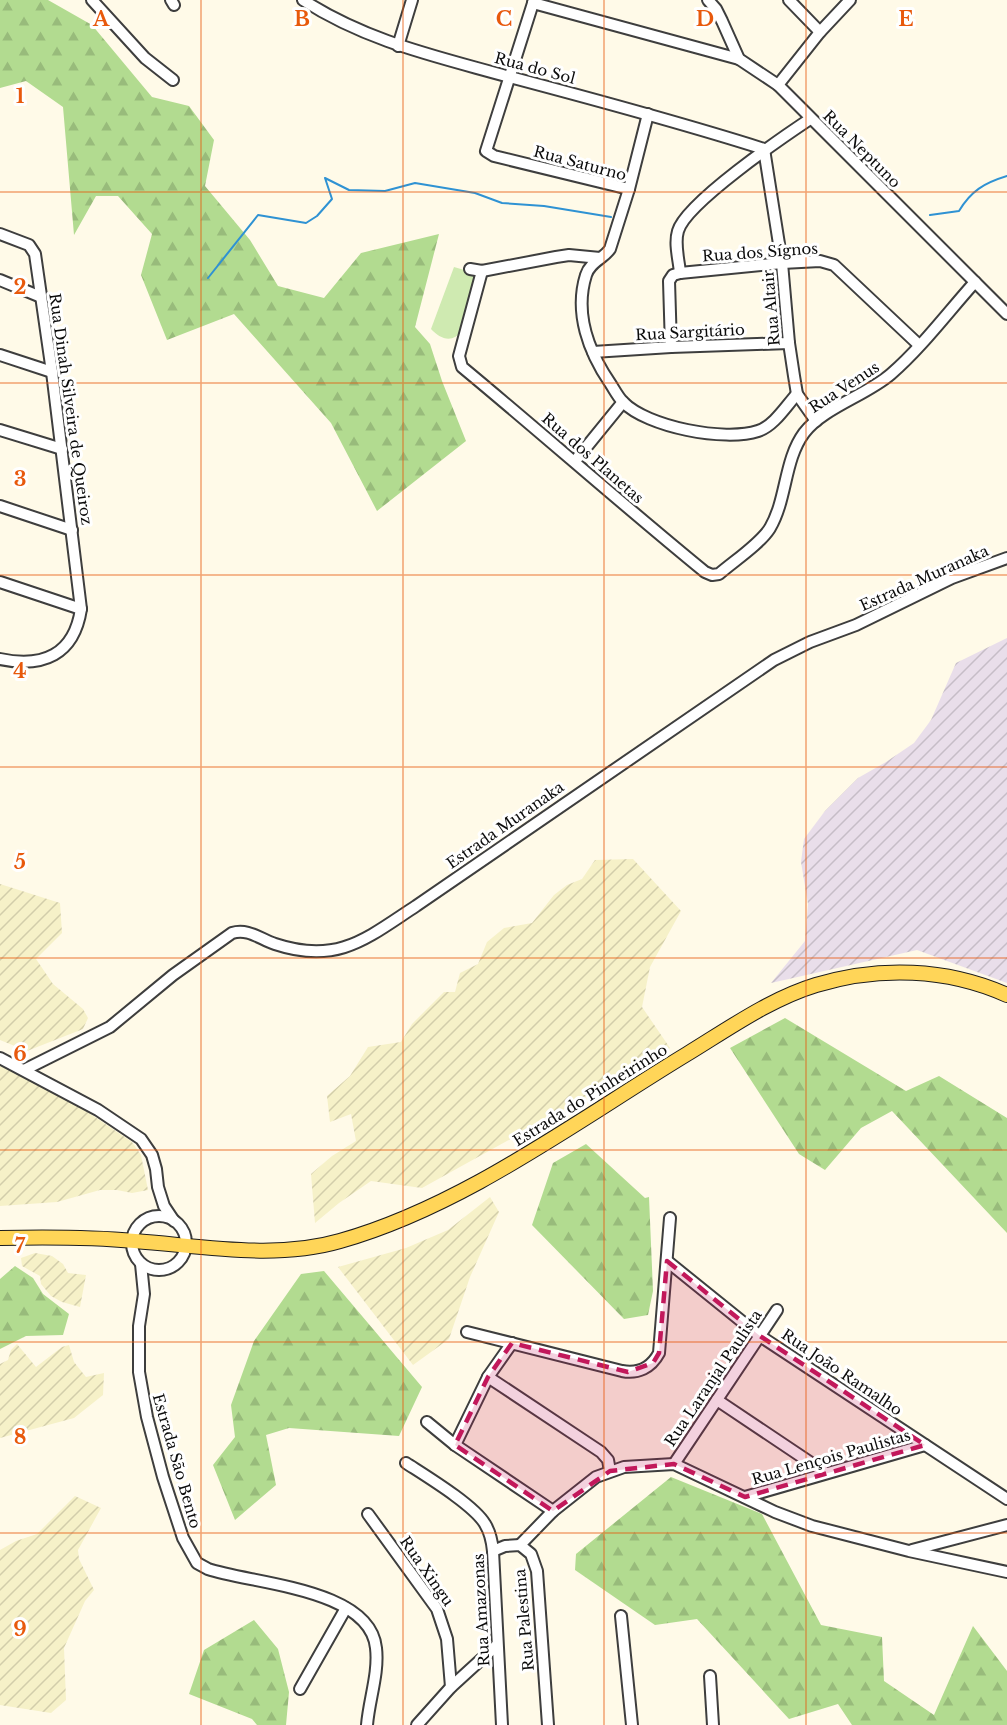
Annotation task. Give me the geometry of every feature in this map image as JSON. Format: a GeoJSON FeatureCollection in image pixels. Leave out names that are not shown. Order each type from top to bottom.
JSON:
{"type":"FeatureCollection","features":[{"type":"Feature","properties":{"kind":"main road","name":"Estrada do Pinheirinho"},"geometry":{"type":"LineString","coordinates":[[0,1238],[62,1237],[132,1240],[267,1250],[309,1247],[340,1241],[434,1206],[533,1150],[766,1006],[814,986],[877,973],[921,973],[975,983],[1007,995]]}},
{"type":"Feature","properties":{"kind":"street"},"geometry":{"type":"LineString","coordinates":[[92,0],[145,58],[173,80]]}},
{"type":"Feature","properties":{"kind":"street","name":"Rua do Sol"},"geometry":{"type":"LineString","coordinates":[[303,0],[342,24],[398,46],[648,114],[764,149]]}},
{"type":"Feature","properties":{"kind":"street"},"geometry":{"type":"LineString","coordinates":[[398,46],[412,0]]}},
{"type":"Feature","properties":{"kind":"street"},"geometry":{"type":"LineString","coordinates":[[708,0],[719,15],[739,59]]}},
{"type":"Feature","properties":{"kind":"street"},"geometry":{"type":"LineString","coordinates":[[789,0],[820,32]]}},
{"type":"Feature","properties":{"kind":"street"},"geometry":{"type":"LineString","coordinates":[[778,85],[820,32],[850,0]]}},
{"type":"Feature","properties":{"kind":"street"},"geometry":{"type":"LineString","coordinates":[[508,76],[534,1],[739,59]]}},
{"type":"Feature","properties":{"kind":"street","name":"Rua Neptuno"},"geometry":{"type":"LineString","coordinates":[[739,59],[778,85],[1007,314]]}},
{"type":"Feature","properties":{"kind":"street","name":"Rua Saturno"},"geometry":{"type":"LineString","coordinates":[[508,76],[487,144],[487,153],[629,189],[610,249],[586,273],[583,296],[583,322],[593,352],[623,402]]}},
{"type":"Feature","properties":{"kind":"street"},"geometry":{"type":"LineString","coordinates":[[629,189],[648,114]]}},
{"type":"Feature","properties":{"kind":"street"},"geometry":{"type":"LineString","coordinates":[[671,347],[669,281],[673,275],[680,273],[677,235],[684,220],[764,149],[810,118]]}},
{"type":"Feature","properties":{"kind":"street","name":"Rua Altair"},"geometry":{"type":"LineString","coordinates":[[764,149],[782,263],[789,343],[797,394]]}},
{"type":"Feature","properties":{"kind":"street","name":"Rua Dinah Silveira de Queiroz"},"geometry":{"type":"LineString","coordinates":[[0,234],[23,242],[32,249],[35,255],[81,609]]}},
{"type":"Feature","properties":{"kind":"street"},"geometry":{"type":"LineString","coordinates":[[470,269],[482,271],[563,256],[600,258]]}},
{"type":"Feature","properties":{"kind":"street","name":"Rua dos Sígnos"},"geometry":{"type":"LineString","coordinates":[[680,273],[820,261],[834,265],[919,345]]}},
{"type":"Feature","properties":{"kind":"street","name":"Rua dos Planetas"},"geometry":{"type":"LineString","coordinates":[[482,271],[459,357],[462,367],[705,573]]}},
{"type":"Feature","properties":{"kind":"street"},"geometry":{"type":"LineString","coordinates":[[0,280],[41,297]]}},
{"type":"Feature","properties":{"kind":"street","name":"Rua Venus"},"geometry":{"type":"LineString","coordinates":[[705,573],[719,574],[770,529],[796,450],[804,433],[816,421],[883,380],[919,345],[975,282]]}},
{"type":"Feature","properties":{"kind":"street","name":"Rua Sargitário"},"geometry":{"type":"LineString","coordinates":[[593,352],[789,343]]}},
{"type":"Feature","properties":{"kind":"street"},"geometry":{"type":"LineString","coordinates":[[0,355],[52,372]]}},
{"type":"Feature","properties":{"kind":"street"},"geometry":{"type":"LineString","coordinates":[[575,461],[623,402],[667,425],[696,432],[739,434],[758,431],[768,426],[797,394],[816,421]]}},
{"type":"Feature","properties":{"kind":"street"},"geometry":{"type":"LineString","coordinates":[[0,430],[62,449]]}},
{"type":"Feature","properties":{"kind":"street"},"geometry":{"type":"LineString","coordinates":[[0,506],[72,530]]}},
{"type":"Feature","properties":{"kind":"street","name":"Estrada Muranaka"},"geometry":{"type":"LineString","coordinates":[[24,1070],[110,1027],[173,975],[232,933],[247,932],[287,948],[326,952],[342,950],[359,943],[774,660],[810,642],[856,625],[952,578],[1007,558]]}},
{"type":"Feature","properties":{"kind":"street"},"geometry":{"type":"LineString","coordinates":[[0,582],[81,609],[79,622],[70,642],[56,654],[38,662],[26,663],[0,659]]}},
{"type":"Feature","properties":{"kind":"street"},"geometry":{"type":"LineString","coordinates":[[0,1058],[98,1110],[134,1133],[152,1155],[164,1206],[181,1227],[186,1245],[180,1261],[154,1279],[144,1293]]}},
{"type":"Feature","properties":{"kind":"street"},"geometry":{"type":"LineString","coordinates":[[152,1217],[158,1187]]}},
{"type":"Feature","properties":{"kind":"street"},"geometry":{"type":"LineString","coordinates":[[165,1270],[157,1271],[141,1264],[133,1249],[132,1240],[139,1226],[152,1217],[174,1221]]}},
{"type":"Feature","properties":{"kind":"street"},"geometry":{"type":"LineString","coordinates":[[467,1332],[622,1371],[633,1372],[644,1369],[653,1363],[659,1353],[670,1218]]}},
{"type":"Feature","properties":{"kind":"street","name":"Rua João Ramalho"},"geometry":{"type":"LineString","coordinates":[[667,1261],[760,1336],[1007,1499]]}},
{"type":"Feature","properties":{"kind":"street","name":"Estrada São Bento"},"geometry":{"type":"LineString","coordinates":[[141,1264],[144,1293],[139,1326],[139,1372],[153,1440],[183,1538],[197,1563],[208,1569],[311,1594],[346,1608],[368,1624],[374,1634],[376,1663],[367,1725]]}},
{"type":"Feature","properties":{"kind":"street","name":"Rua Laranjal Paulista"},"geometry":{"type":"LineString","coordinates":[[674,1464],[777,1310]]}},
{"type":"Feature","properties":{"kind":"street"},"geometry":{"type":"LineString","coordinates":[[455,1445],[488,1377],[512,1343]]}},
{"type":"Feature","properties":{"kind":"street"},"geometry":{"type":"LineString","coordinates":[[488,1377],[601,1452],[608,1460],[610,1471]]}},
{"type":"Feature","properties":{"kind":"street"},"geometry":{"type":"LineString","coordinates":[[717,1400],[826,1473]]}},
{"type":"Feature","properties":{"kind":"street"},"geometry":{"type":"LineString","coordinates":[[427,1422],[455,1445],[553,1511]]}},
{"type":"Feature","properties":{"kind":"street","name":"Rua Lençois Paulistas"},"geometry":{"type":"LineString","coordinates":[[745,1497],[925,1445]]}},
{"type":"Feature","properties":{"kind":"street","name":"Rua Amazonas"},"geometry":{"type":"LineString","coordinates":[[406,1462],[480,1517],[491,1536],[502,1725]]}},
{"type":"Feature","properties":{"kind":"street"},"geometry":{"type":"LineString","coordinates":[[493,1551],[505,1546],[520,1545],[553,1511],[596,1478],[610,1471],[647,1464],[674,1464],[775,1512],[812,1526],[909,1551],[1007,1572]]}},
{"type":"Feature","properties":{"kind":"street","name":"Rua Xingu"},"geometry":{"type":"LineString","coordinates":[[368,1514],[437,1609],[444,1623],[451,1687]]}},
{"type":"Feature","properties":{"kind":"street"},"geometry":{"type":"LineString","coordinates":[[909,1551],[1007,1525]]}},
{"type":"Feature","properties":{"kind":"street","name":"Rua Palestina"},"geometry":{"type":"LineString","coordinates":[[520,1545],[531,1554],[537,1571],[548,1725]]}},
{"type":"Feature","properties":{"kind":"street"},"geometry":{"type":"LineString","coordinates":[[300,1689],[346,1608]]}},
{"type":"Feature","properties":{"kind":"street"},"geometry":{"type":"LineString","coordinates":[[621,1616],[632,1725]]}},
{"type":"Feature","properties":{"kind":"street"},"geometry":{"type":"LineString","coordinates":[[417,1725],[451,1687],[497,1645]]}},
{"type":"Feature","properties":{"kind":"street"},"geometry":{"type":"LineString","coordinates":[[710,1676],[713,1725]]}},
{"type":"Feature","properties":{"kind":"highlighted area"},"geometry":{"type":"Polygon","coordinates":[[[667,1261],[760,1336],[925,1445],[745,1497],[674,1464],[610,1471],[553,1511],[455,1445],[488,1377],[512,1343],[628,1372],[653,1363],[659,1353],[667,1261]]]}},
{"type":"Feature","properties":{"kind":"shaded area"},"geometry":{"type":"Polygon","coordinates":[[[1007,638],[1007,983],[917,950],[771,983],[805,941],[808,904],[801,862],[804,839],[825,811],[858,778],[914,743],[931,720],[956,663],[1007,638]]]}},
{"type":"Feature","properties":{"kind":"shaded area"},"geometry":{"type":"Polygon","coordinates":[[[633,859],[681,911],[650,967],[642,1007],[670,1048],[653,1060],[422,1188],[371,1181],[315,1223],[311,1174],[332,1156],[356,1141],[351,1114],[330,1122],[327,1096],[350,1076],[368,1047],[401,1042],[412,1024],[444,992],[455,992],[460,973],[478,964],[487,942],[504,928],[532,923],[554,895],[567,885],[582,879],[595,860],[633,859]]]}},
{"type":"Feature","properties":{"kind":"shaded area"},"geometry":{"type":"Polygon","coordinates":[[[0,884],[60,903],[62,933],[36,959],[53,984],[83,1009],[88,1018],[83,1029],[27,1051],[0,1040],[0,884]]]}},
{"type":"Feature","properties":{"kind":"shaded area"},"geometry":{"type":"Polygon","coordinates":[[[0,1063],[43,1082],[132,1142],[141,1155],[148,1190],[132,1193],[100,1190],[57,1202],[0,1206],[0,1063]]]}},
{"type":"Feature","properties":{"kind":"shaded area"},"geometry":{"type":"Polygon","coordinates":[[[490,1197],[499,1212],[470,1277],[449,1339],[413,1365],[338,1267],[406,1248],[448,1230],[490,1197]]]}},
{"type":"Feature","properties":{"kind":"shaded area"},"geometry":{"type":"Polygon","coordinates":[[[35,1253],[52,1256],[63,1264],[68,1273],[86,1275],[80,1307],[51,1296],[41,1284],[40,1276],[22,1266],[21,1258],[35,1253]]]}},
{"type":"Feature","properties":{"kind":"shaded area"},"geometry":{"type":"Polygon","coordinates":[[[17,1344],[36,1367],[62,1347],[69,1345],[74,1362],[86,1377],[104,1373],[103,1395],[74,1418],[0,1438],[0,1364],[8,1360],[11,1350],[17,1344]]]}},
{"type":"Feature","properties":{"kind":"shaded area"},"geometry":{"type":"Polygon","coordinates":[[[75,1496],[101,1508],[78,1550],[79,1559],[94,1590],[85,1601],[64,1648],[66,1700],[51,1713],[0,1705],[0,1550],[16,1541],[37,1534],[75,1496]]]}},
{"type":"Feature","properties":{"kind":"green space"},"geometry":{"type":"Polygon","coordinates":[[[0,0],[48,0],[92,25],[152,97],[189,106],[214,140],[205,186],[250,240],[278,286],[324,298],[361,253],[439,234],[415,327],[430,344],[466,441],[377,511],[331,423],[234,314],[167,340],[141,275],[152,234],[118,196],[96,196],[74,235],[63,107],[26,81],[0,88],[0,0]]]}},
{"type":"Feature","properties":{"kind":"green space"},"geometry":{"type":"Polygon","coordinates":[[[454,267],[478,274],[462,330],[455,337],[446,338],[431,329],[454,267]]]}},
{"type":"Feature","properties":{"kind":"green space"},"geometry":{"type":"Polygon","coordinates":[[[785,1018],[906,1091],[939,1076],[1007,1118],[1007,1233],[892,1111],[861,1128],[825,1170],[799,1154],[730,1048],[785,1018]]]}},
{"type":"Feature","properties":{"kind":"green space"},"geometry":{"type":"Polygon","coordinates":[[[586,1144],[645,1198],[649,1197],[653,1291],[648,1315],[624,1319],[532,1225],[553,1163],[586,1144]]]}},
{"type":"Feature","properties":{"kind":"green space"},"geometry":{"type":"Polygon","coordinates":[[[15,1266],[33,1278],[43,1294],[69,1314],[63,1335],[26,1336],[0,1349],[0,1279],[15,1266]]]}},
{"type":"Feature","properties":{"kind":"green space"},"geometry":{"type":"Polygon","coordinates":[[[324,1271],[422,1387],[399,1436],[289,1428],[266,1435],[276,1485],[235,1520],[213,1465],[235,1437],[231,1405],[254,1341],[301,1274],[324,1271]]]}},
{"type":"Feature","properties":{"kind":"green space"},"geometry":{"type":"Polygon","coordinates":[[[671,1477],[762,1514],[821,1625],[882,1637],[884,1681],[934,1715],[973,1626],[1007,1671],[1007,1725],[852,1725],[838,1704],[789,1719],[697,1619],[655,1625],[575,1570],[576,1554],[671,1477]]]}},
{"type":"Feature","properties":{"kind":"green space"},"geometry":{"type":"Polygon","coordinates":[[[254,1620],[278,1649],[289,1692],[286,1725],[257,1725],[252,1719],[189,1694],[204,1650],[254,1620]]]}},
{"type":"Feature","properties":{"kind":"waterway"},"geometry":{"type":"LineString","coordinates":[[930,215],[959,211],[968,198],[979,189],[1007,176]]}},
{"type":"Feature","properties":{"kind":"waterway"},"geometry":{"type":"LineString","coordinates":[[208,278],[258,215],[306,223],[317,216],[332,199],[325,178],[349,190],[385,191],[415,183],[475,193],[502,203],[544,206],[611,217]]}}]}
